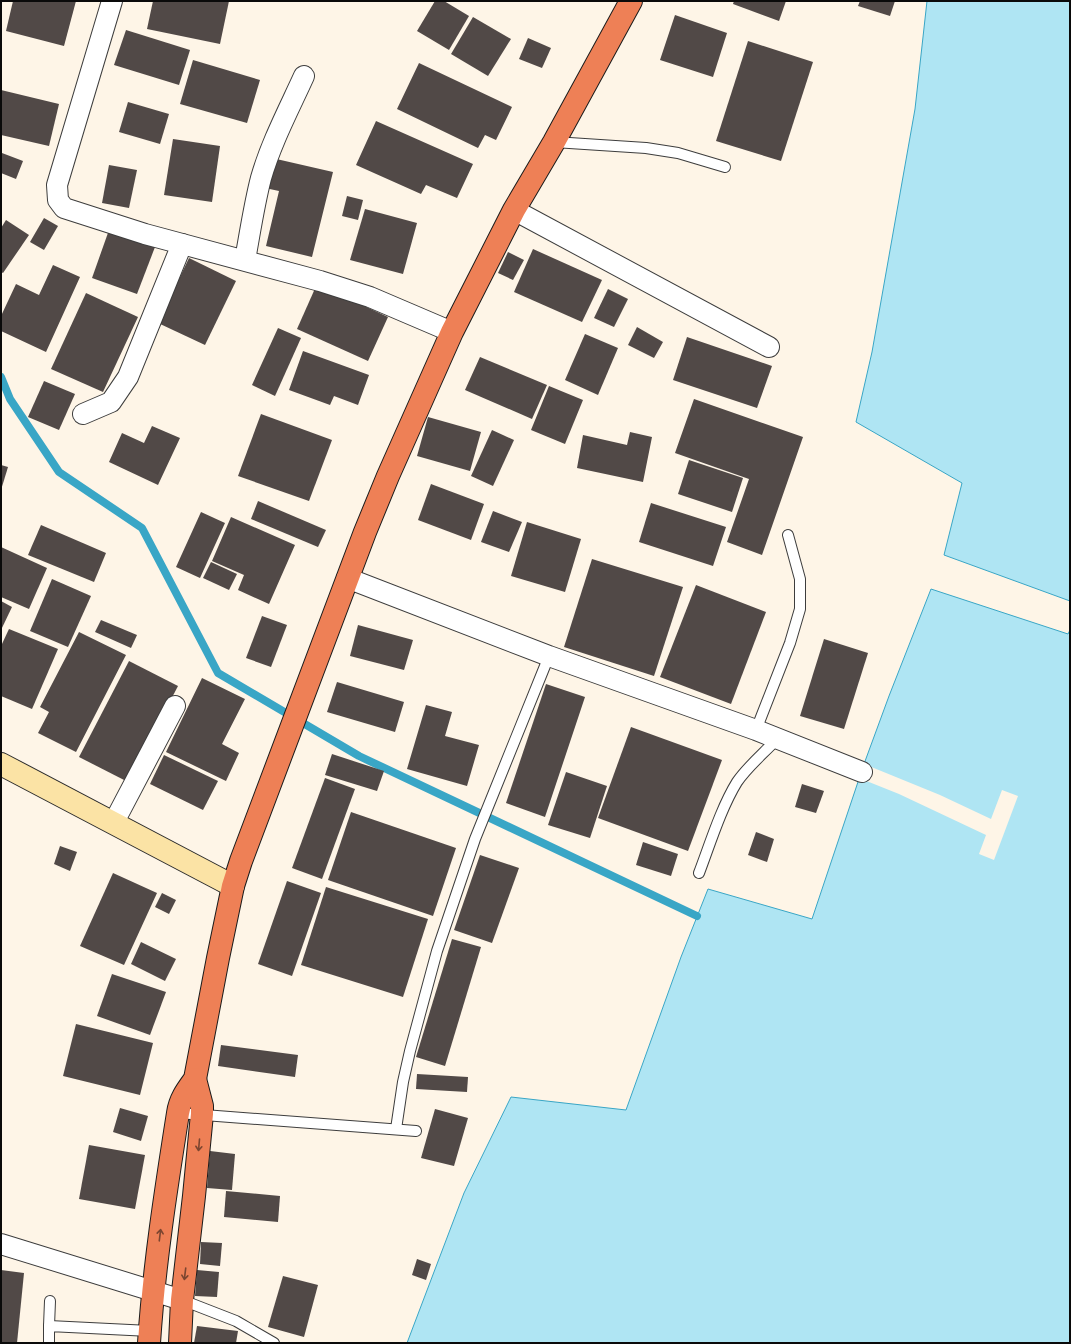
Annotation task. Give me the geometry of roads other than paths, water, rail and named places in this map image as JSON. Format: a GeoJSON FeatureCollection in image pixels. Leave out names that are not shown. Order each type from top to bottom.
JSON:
{"type":"FeatureCollection","features":[{"type":"Feature","properties":{"kind":"highway"},"geometry":{"type":"LineString","coordinates":[[150,1337],[152,1291],[179,1104],[195,1079],[233,886],[255,822],[347,578],[388,476],[452,332],[514,210],[554,142],[631,1]]}},
{"type":"Feature","properties":{"kind":"highway"},"geometry":{"type":"LineString","coordinates":[[180,1343],[182,1300],[202,1114],[202,1106],[195,1079]]}},
{"type":"Feature","properties":{"kind":"street"},"geometry":{"type":"LineString","coordinates":[[112,1],[56,185],[60,204],[67,209],[182,244],[320,281],[370,297],[452,332]]}},
{"type":"Feature","properties":{"kind":"street"},"geometry":{"type":"LineString","coordinates":[[245,260],[258,193],[266,164],[304,76]]}},
{"type":"Feature","properties":{"kind":"street"},"geometry":{"type":"LineString","coordinates":[[514,210],[769,347]]}},
{"type":"Feature","properties":{"kind":"street"},"geometry":{"type":"LineString","coordinates":[[82,414],[111,402],[128,378],[182,244]]}},
{"type":"Feature","properties":{"kind":"street"},"geometry":{"type":"LineString","coordinates":[[347,578],[549,656],[756,730],[862,772]]}},
{"type":"Feature","properties":{"kind":"street"},"geometry":{"type":"LineString","coordinates":[[114,822],[175,706]]}},
{"type":"Feature","properties":{"kind":"street"},"geometry":{"type":"LineString","coordinates":[[1,764],[114,822],[233,886]]}},
{"type":"Feature","properties":{"kind":"street"},"geometry":{"type":"LineString","coordinates":[[1,1244],[182,1300]]}},
{"type":"Feature","properties":{"kind":"lane"},"geometry":{"type":"LineString","coordinates":[[554,142],[646,148],[678,153],[724,167]]}},
{"type":"Feature","properties":{"kind":"lane"},"geometry":{"type":"LineString","coordinates":[[756,730],[790,643],[800,609],[800,579],[788,535]]}},
{"type":"Feature","properties":{"kind":"lane"},"geometry":{"type":"LineString","coordinates":[[396,1129],[403,1082],[421,1007],[437,951],[475,839],[549,656]]}},
{"type":"Feature","properties":{"kind":"lane"},"geometry":{"type":"LineString","coordinates":[[699,873],[720,819],[737,782],[748,768],[777,739]]}},
{"type":"Feature","properties":{"kind":"lane"},"geometry":{"type":"LineString","coordinates":[[178,1113],[416,1131]]}},
{"type":"Feature","properties":{"kind":"lane"},"geometry":{"type":"LineString","coordinates":[[182,1300],[236,1321],[274,1343]]}},
{"type":"Feature","properties":{"kind":"lane"},"geometry":{"type":"LineString","coordinates":[[49,1343],[50,1301]]}},
{"type":"Feature","properties":{"kind":"lane"},"geometry":{"type":"LineString","coordinates":[[49,1326],[150,1337]]}},
{"type":"Feature","properties":{"kind":"water"},"geometry":{"type":"Polygon","coordinates":[[[927,1],[1070,1],[1070,601],[944,555],[962,483],[856,422],[872,352],[915,109],[927,1]]]}},
{"type":"Feature","properties":{"kind":"water"},"geometry":{"type":"Polygon","coordinates":[[[931,589],[1068,634],[1070,630],[1070,1343],[407,1343],[464,1193],[511,1097],[626,1110],[681,957],[708,889],[812,919],[864,764],[931,589]]]}},
{"type":"Feature","properties":{"kind":"waterway"},"geometry":{"type":"LineString","coordinates":[[1,377],[10,399],[59,472],[142,528],[218,673],[359,756],[697,916]]}}]}
